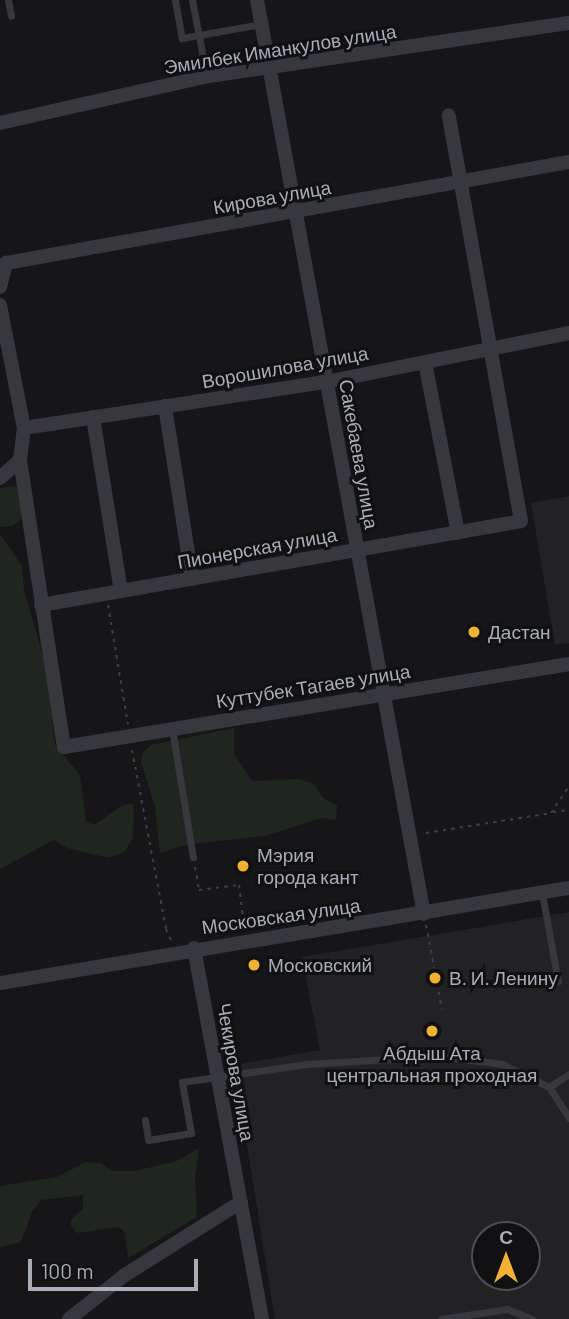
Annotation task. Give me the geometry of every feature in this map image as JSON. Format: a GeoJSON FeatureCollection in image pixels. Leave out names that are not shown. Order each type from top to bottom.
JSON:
{"type":"FeatureCollection","features":[{"type":"Feature","properties":{"kind":"street","name":"Сакебаева улица"},"geometry":{"type":"LineString","coordinates":[[257,0],[424,914]]}},
{"type":"Feature","properties":{"kind":"street","name":"Эмилбек Иманкулов улица"},"geometry":{"type":"LineString","coordinates":[[0,123],[206,77],[569,23]]}},
{"type":"Feature","properties":{"kind":"street"},"geometry":{"type":"LineString","coordinates":[[449,115],[492,348]]}},
{"type":"Feature","properties":{"kind":"street","name":"Кирова улица"},"geometry":{"type":"LineString","coordinates":[[0,287],[6,263],[569,162]]}},
{"type":"Feature","properties":{"kind":"street"},"geometry":{"type":"LineString","coordinates":[[0,305],[24,428],[20,460],[41,605]]}},
{"type":"Feature","properties":{"kind":"street","name":"Ворошилова улица"},"geometry":{"type":"LineString","coordinates":[[24,428],[326,382],[569,333]]}},
{"type":"Feature","properties":{"kind":"street","name":"Пионерская улица"},"geometry":{"type":"LineString","coordinates":[[41,605],[521,522],[492,348]]}},
{"type":"Feature","properties":{"kind":"street"},"geometry":{"type":"LineString","coordinates":[[425,362],[457,533]]}},
{"type":"Feature","properties":{"kind":"street"},"geometry":{"type":"LineString","coordinates":[[164,407],[192,579]]}},
{"type":"Feature","properties":{"kind":"street"},"geometry":{"type":"LineString","coordinates":[[93,417],[113,592]]}},
{"type":"Feature","properties":{"kind":"street"},"geometry":{"type":"LineString","coordinates":[[0,478],[20,460]]}},
{"type":"Feature","properties":{"kind":"street","name":"Куттубек Тагаев улица"},"geometry":{"type":"LineString","coordinates":[[41,605],[64,747],[569,664]]}},
{"type":"Feature","properties":{"kind":"street","name":"Московская улица"},"geometry":{"type":"LineString","coordinates":[[0,983],[194,948],[424,914],[569,888]]}},
{"type":"Feature","properties":{"kind":"street","name":"Чекирова улица"},"geometry":{"type":"LineString","coordinates":[[194,948],[262,1319]]}},
{"type":"Feature","properties":{"kind":"street"},"geometry":{"type":"LineString","coordinates":[[69,1319],[125,1275],[241,1202]]}},
{"type":"Feature","properties":{"kind":"lane"},"geometry":{"type":"LineString","coordinates":[[8,0],[11,16]]}},
{"type":"Feature","properties":{"kind":"lane"},"geometry":{"type":"LineString","coordinates":[[175,0],[182,38],[261,24]]}},
{"type":"Feature","properties":{"kind":"lane"},"geometry":{"type":"LineString","coordinates":[[192,0],[206,77]]}},
{"type":"Feature","properties":{"kind":"lane"},"geometry":{"type":"LineString","coordinates":[[172,729],[193,858]]}},
{"type":"Feature","properties":{"kind":"lane"},"geometry":{"type":"LineString","coordinates":[[542,893],[558,982]]}},
{"type":"Feature","properties":{"kind":"lane"},"geometry":{"type":"LineString","coordinates":[[145,1120],[148,1140],[191,1132],[182,1082],[307,1064],[439,1056],[502,1064],[549,1087],[569,1118]]}},
{"type":"Feature","properties":{"kind":"lane"},"geometry":{"type":"LineString","coordinates":[[549,1087],[569,1074]]}},
{"type":"Feature","properties":{"kind":"lane"},"geometry":{"type":"LineString","coordinates":[[441,1319],[508,1309],[531,1319]]}},
{"type":"Feature","properties":{"kind":"path"},"geometry":{"type":"LineString","coordinates":[[113,592],[130,736],[166,929],[178,951]]}},
{"type":"Feature","properties":{"kind":"path"},"geometry":{"type":"LineString","coordinates":[[551,813],[569,786]]}},
{"type":"Feature","properties":{"kind":"path"},"geometry":{"type":"LineString","coordinates":[[426,833],[569,810]]}},
{"type":"Feature","properties":{"kind":"path"},"geometry":{"type":"LineString","coordinates":[[193,858],[199,890],[239,885],[243,918]]}},
{"type":"Feature","properties":{"kind":"path"},"geometry":{"type":"LineString","coordinates":[[424,914],[442,1010]]}},
{"type":"Feature","properties":{"kind":"shaded area"},"geometry":{"type":"Polygon","coordinates":[[[16,486],[24,499],[24,516],[13,526],[0,527],[0,488],[16,486]]]}},
{"type":"Feature","properties":{"kind":"shaded area"},"geometry":{"type":"Polygon","coordinates":[[[569,496],[569,643],[555,645],[531,503],[569,496]]]}},
{"type":"Feature","properties":{"kind":"shaded area"},"geometry":{"type":"Polygon","coordinates":[[[0,534],[22,566],[24,590],[46,666],[55,745],[80,775],[86,821],[94,825],[123,805],[132,804],[133,838],[125,851],[109,858],[67,848],[54,840],[0,869],[0,534]]]}},
{"type":"Feature","properties":{"kind":"shaded area"},"geometry":{"type":"Polygon","coordinates":[[[234,728],[234,754],[252,781],[300,779],[315,785],[323,798],[337,805],[336,820],[321,818],[265,836],[189,844],[160,853],[155,807],[141,762],[143,752],[151,745],[234,728]]]}},
{"type":"Feature","properties":{"kind":"shaded area"},"geometry":{"type":"Polygon","coordinates":[[[569,912],[569,1319],[275,1319],[234,1065],[320,1050],[302,957],[569,912]]]}},
{"type":"Feature","properties":{"kind":"shaded area"},"geometry":{"type":"Polygon","coordinates":[[[199,1148],[195,1178],[197,1217],[128,1258],[125,1233],[119,1227],[77,1233],[71,1226],[71,1219],[83,1209],[83,1195],[41,1200],[32,1212],[21,1242],[0,1247],[0,1186],[57,1177],[86,1162],[100,1163],[112,1171],[135,1171],[177,1161],[199,1148]]]}},
{"type":"Feature","properties":{"kind":"place","name":"Дастан"},"geometry":{"type":"Point","coordinates":[474,632]}},
{"type":"Feature","properties":{"kind":"place","name":"Мэрия города кант"},"geometry":{"type":"Point","coordinates":[243,866]}},
{"type":"Feature","properties":{"kind":"place","name":"Московский"},"geometry":{"type":"Point","coordinates":[254,965]}},
{"type":"Feature","properties":{"kind":"place","name":"В. И. Ленину"},"geometry":{"type":"Point","coordinates":[435,978]}},
{"type":"Feature","properties":{"kind":"place","name":"Абдыш Ата центральная проходная"},"geometry":{"type":"Point","coordinates":[432,1031]}}]}
